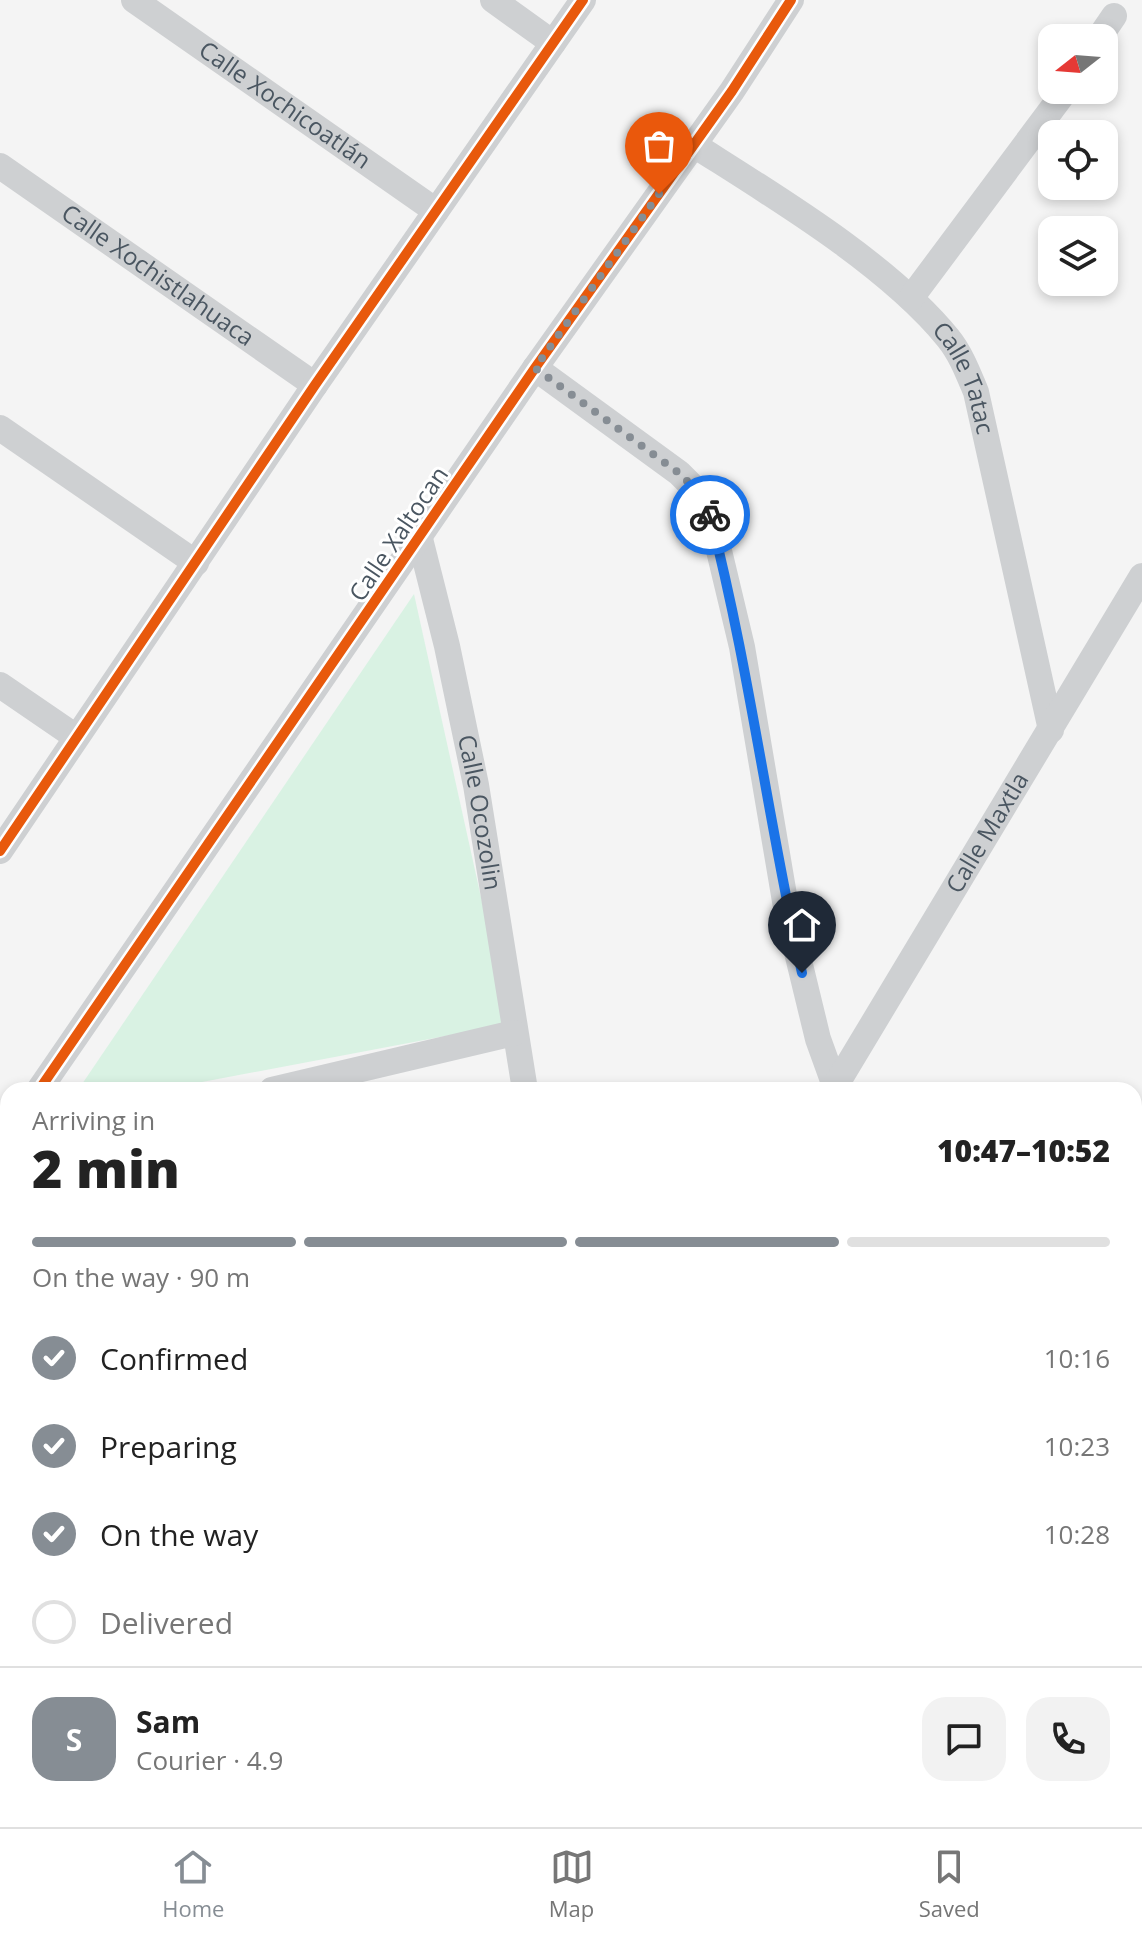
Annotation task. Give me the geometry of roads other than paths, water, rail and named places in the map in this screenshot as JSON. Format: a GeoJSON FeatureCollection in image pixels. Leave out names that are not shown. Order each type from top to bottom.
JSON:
{"type":"FeatureCollection","features":[{"type":"Feature","properties":{"kind":"street","name":"Calle Xochicoatlán"},"geometry":{"type":"LineString","coordinates":[[134,0],[436,211]]}},
{"type":"Feature","properties":{"kind":"street"},"geometry":{"type":"LineString","coordinates":[[493,0],[553,43]]}},
{"type":"Feature","properties":{"kind":"street"},"geometry":{"type":"LineString","coordinates":[[0,851],[315,385],[583,0]]}},
{"type":"Feature","properties":{"kind":"street","name":"Calle Xaltocan"},"geometry":{"type":"LineString","coordinates":[[45,1082],[535,368],[694,145],[791,0]]}},
{"type":"Feature","properties":{"kind":"street"},"geometry":{"type":"LineString","coordinates":[[911,298],[1056,104]]}},
{"type":"Feature","properties":{"kind":"street","name":"Calle Tatac"},"geometry":{"type":"LineString","coordinates":[[694,145],[799,214],[911,298],[949,339],[965,364],[976,392],[1051,730]]}},
{"type":"Feature","properties":{"kind":"street","name":"Calle Xochistlahuaca"},"geometry":{"type":"LineString","coordinates":[[0,166],[315,385]]}},
{"type":"Feature","properties":{"kind":"street"},"geometry":{"type":"LineString","coordinates":[[535,368],[679,473],[698,492],[710,513],[742,647],[786,907],[818,1039],[832,1082]]}},
{"type":"Feature","properties":{"kind":"street"},"geometry":{"type":"LineString","coordinates":[[0,428],[196,563]]}},
{"type":"Feature","properties":{"kind":"street","name":"Calle Ocozolin"},"geometry":{"type":"LineString","coordinates":[[420,539],[447,646],[476,785],[523,1082]]}},
{"type":"Feature","properties":{"kind":"street","name":"Calle Maxtla"},"geometry":{"type":"LineString","coordinates":[[838,1082],[1142,576]]}},
{"type":"Feature","properties":{"kind":"street"},"geometry":{"type":"LineString","coordinates":[[0,685],[76,737]]}},
{"type":"Feature","properties":{"kind":"street"},"geometry":{"type":"LineString","coordinates":[[306,1082],[514,1033]]}}]}
